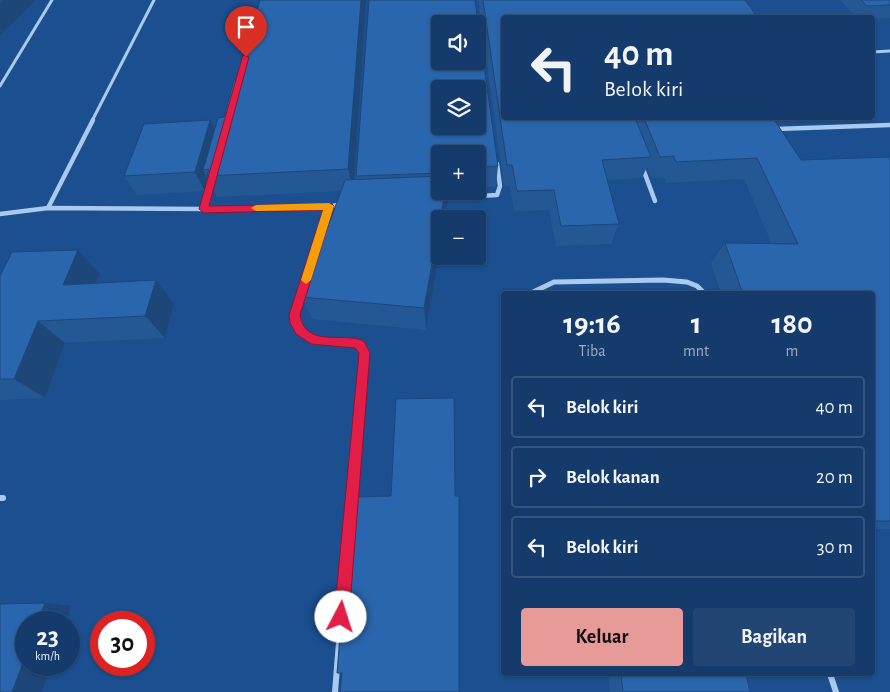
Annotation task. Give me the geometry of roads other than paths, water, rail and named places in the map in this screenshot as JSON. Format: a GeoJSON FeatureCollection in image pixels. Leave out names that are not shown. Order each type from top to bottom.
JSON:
{"type":"FeatureCollection","features":[{"type":"Feature","properties":{"kind":"street"},"geometry":{"type":"LineString","coordinates":[[1,84],[52,0]]}},
{"type":"Feature","properties":{"kind":"street"},"geometry":{"type":"LineString","coordinates":[[48,208],[154,0]]}},
{"type":"Feature","properties":{"kind":"street"},"geometry":{"type":"LineString","coordinates":[[875,52],[890,52]]}},
{"type":"Feature","properties":{"kind":"street"},"geometry":{"type":"LineString","coordinates":[[770,130],[890,125]]}},
{"type":"Feature","properties":{"kind":"street"},"geometry":{"type":"LineString","coordinates":[[486,196],[497,195],[500,186],[496,157]]}},
{"type":"Feature","properties":{"kind":"street"},"geometry":{"type":"LineString","coordinates":[[641,164],[655,201]]}},
{"type":"Feature","properties":{"kind":"street"},"geometry":{"type":"LineString","coordinates":[[204,209],[214,171]]}},
{"type":"Feature","properties":{"kind":"street"},"geometry":{"type":"LineString","coordinates":[[0,214],[48,208],[204,209],[329,206],[347,203]]}},
{"type":"Feature","properties":{"kind":"street"},"geometry":{"type":"LineString","coordinates":[[329,206],[294,315],[300,330],[315,341],[358,344],[364,353],[351,508]]}},
{"type":"Feature","properties":{"kind":"street"},"geometry":{"type":"LineString","coordinates":[[535,291],[554,282],[663,280],[687,282],[697,286],[702,291]]}},
{"type":"Feature","properties":{"kind":"street"},"geometry":{"type":"LineString","coordinates":[[335,692],[343,595]]}},
{"type":"Feature","properties":{"kind":"street"},"geometry":{"type":"LineString","coordinates":[[831,676],[836,692]]}}]}
